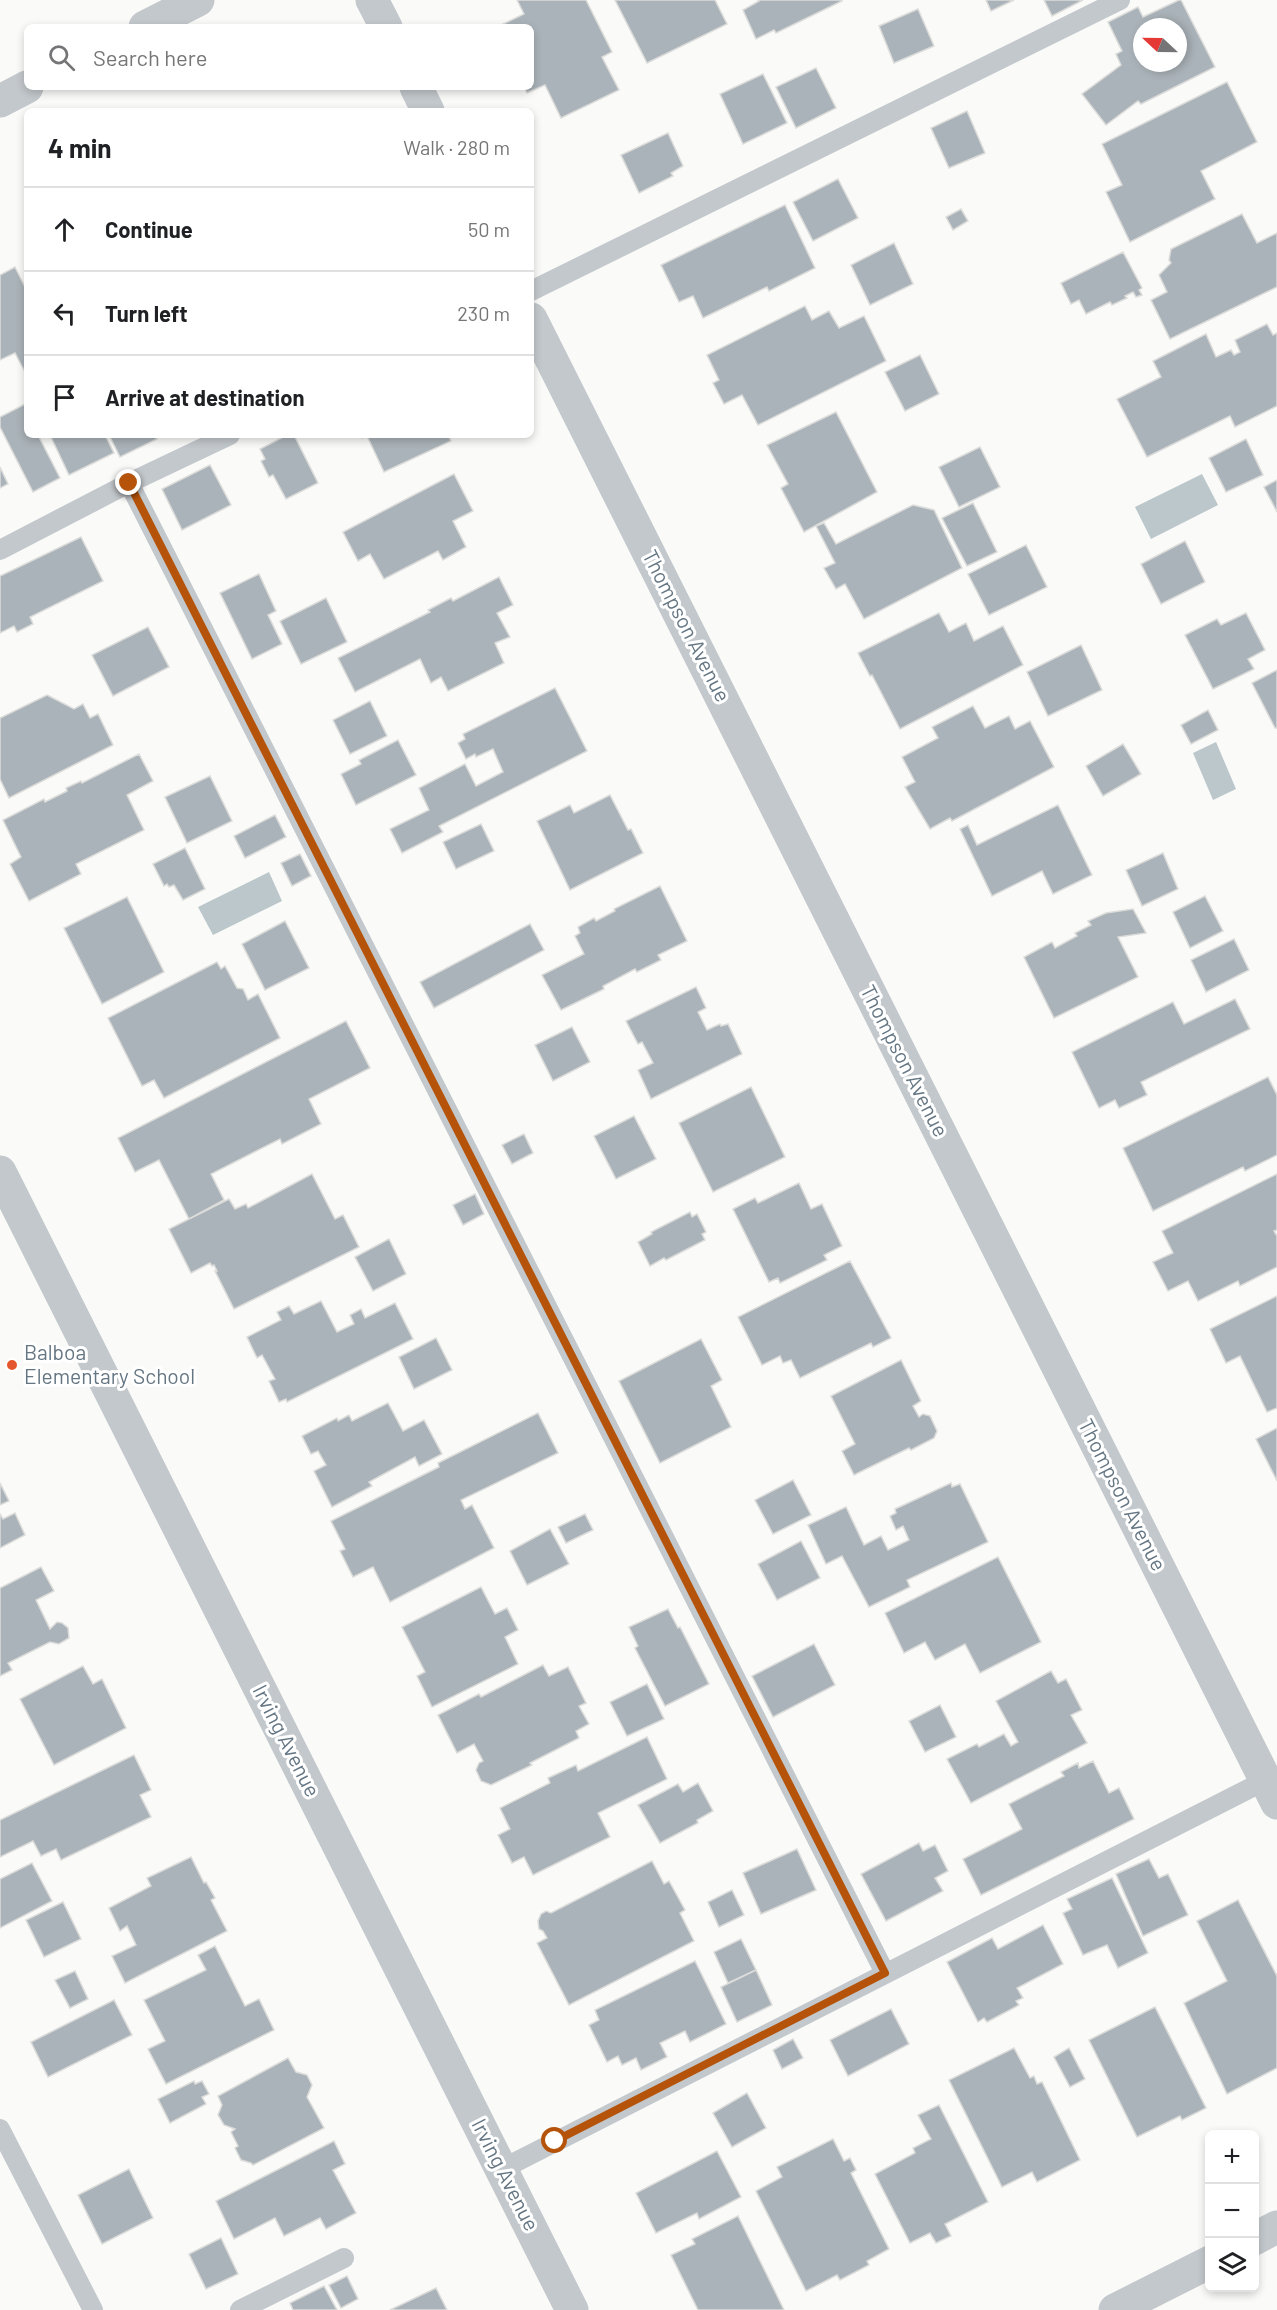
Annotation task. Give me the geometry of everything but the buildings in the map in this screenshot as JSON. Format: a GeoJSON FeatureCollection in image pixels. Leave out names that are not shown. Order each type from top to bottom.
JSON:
{"type":"FeatureCollection","features":[{"type":"Feature","properties":{"kind":"street"},"geometry":{"type":"LineString","coordinates":[[151,24],[198,0]]}},
{"type":"Feature","properties":{"kind":"street"},"geometry":{"type":"LineString","coordinates":[[372,0],[384,24]]}},
{"type":"Feature","properties":{"kind":"street"},"geometry":{"type":"LineString","coordinates":[[0,100],[24,88]]}},
{"type":"Feature","properties":{"kind":"street"},"geometry":{"type":"LineString","coordinates":[[418,90],[426,108]]}},
{"type":"Feature","properties":{"kind":"street","name":"Thompson Avenue"},"geometry":{"type":"LineString","coordinates":[[534,325],[1271,1792]]}},
{"type":"Feature","properties":{"kind":"street","name":"Irving Avenue"},"geometry":{"type":"LineString","coordinates":[[0,1172],[572,2310]]}},
{"type":"Feature","properties":{"kind":"street"},"geometry":{"type":"LineString","coordinates":[[1256,2238],[1277,2228]]}},
{"type":"Feature","properties":{"kind":"street"},"geometry":{"type":"LineString","coordinates":[[1115,2310],[1205,2264]]}},
{"type":"Feature","properties":{"kind":"lane"},"geometry":{"type":"LineString","coordinates":[[534,290],[1120,0]]}},
{"type":"Feature","properties":{"kind":"lane"},"geometry":{"type":"LineString","coordinates":[[0,550],[129,483],[224,438]]}},
{"type":"Feature","properties":{"kind":"lane"},"geometry":{"type":"LineString","coordinates":[[129,483],[885,1973]]}},
{"type":"Feature","properties":{"kind":"lane"},"geometry":{"type":"LineString","coordinates":[[502,2169],[885,1973],[1271,1792]]}},
{"type":"Feature","properties":{"kind":"lane"},"geometry":{"type":"LineString","coordinates":[[0,2129],[93,2310]]}},
{"type":"Feature","properties":{"kind":"lane"},"geometry":{"type":"LineString","coordinates":[[240,2310],[344,2258]]}},
{"type":"Feature","properties":{"kind":"shaded area"},"geometry":{"type":"Polygon","coordinates":[[[1202,474],[1218,505],[1151,539],[1135,507],[1202,474]]]}},
{"type":"Feature","properties":{"kind":"shaded area"},"geometry":{"type":"Polygon","coordinates":[[[1216,742],[1236,789],[1213,800],[1193,753],[1216,742]]]}},
{"type":"Feature","properties":{"kind":"shaded area"},"geometry":{"type":"Polygon","coordinates":[[[269,872],[282,901],[213,935],[198,907],[269,872]]]}},
{"type":"Feature","properties":{"kind":"place","name":"Balboa Elementary School"},"geometry":{"type":"Point","coordinates":[12,1365]}},
{"type":"Feature","properties":{"kind":"route"},"geometry":{"type":"LineString","coordinates":[[129,483],[885,1973],[555,2141]]}}]}
